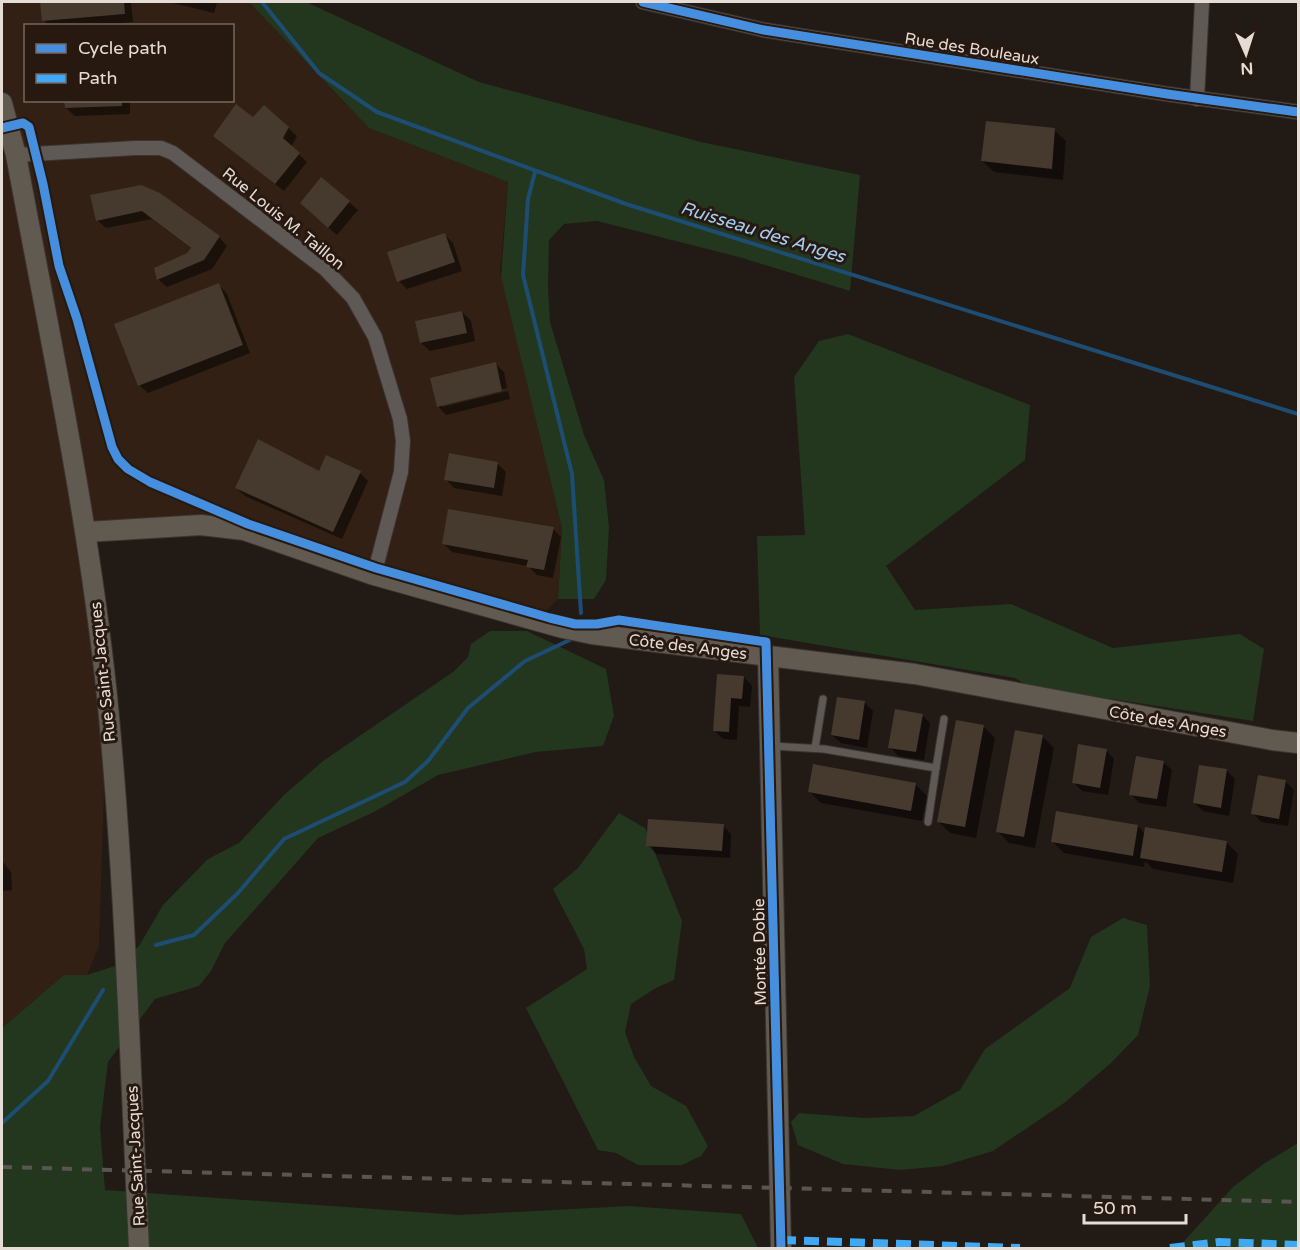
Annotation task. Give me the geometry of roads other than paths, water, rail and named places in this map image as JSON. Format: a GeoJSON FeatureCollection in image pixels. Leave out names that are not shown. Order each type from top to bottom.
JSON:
{"type":"FeatureCollection","features":[{"type":"Feature","properties":{"kind":"street","name":"Rue des Bouleaux"},"geometry":{"type":"LineString","coordinates":[[644,2],[668,5],[764,30],[1197,99],[1299,112]]}},
{"type":"Feature","properties":{"kind":"street"},"geometry":{"type":"LineString","coordinates":[[1197,99],[1202,2]]}},
{"type":"Feature","properties":{"kind":"street","name":"Rue Saint-Jacques"},"geometry":{"type":"LineString","coordinates":[[2,103],[86,532],[107,696],[125,940],[139,1248]]}},
{"type":"Feature","properties":{"kind":"street","name":"Rue Louis M. Taillon"},"geometry":{"type":"LineString","coordinates":[[10,145],[160,148],[173,153],[325,269],[353,298],[375,337],[400,419],[403,441],[402,472],[374,575]]}},
{"type":"Feature","properties":{"kind":"street","name":"Côte des Anges"},"geometry":{"type":"LineString","coordinates":[[86,532],[201,525],[244,530],[374,575],[592,634],[915,674],[1272,740],[1299,743]]}},
{"type":"Feature","properties":{"kind":"street","name":"Montée Dobie"},"geometry":{"type":"LineString","coordinates":[[768,655],[782,1248]]}},
{"type":"Feature","properties":{"kind":"lane"},"geometry":{"type":"LineString","coordinates":[[815,748],[823,699]]}},
{"type":"Feature","properties":{"kind":"lane"},"geometry":{"type":"LineString","coordinates":[[928,822],[944,719]]}},
{"type":"Feature","properties":{"kind":"lane"},"geometry":{"type":"LineString","coordinates":[[770,746],[815,748],[936,768]]}},
{"type":"Feature","properties":{"kind":"waterway","name":"Ruisseau des Anges"},"geometry":{"type":"LineString","coordinates":[[262,2],[319,73],[377,112],[626,204],[1298,414]]}},
{"type":"Feature","properties":{"kind":"waterway"},"geometry":{"type":"LineString","coordinates":[[535,172],[528,199],[523,275],[572,474],[581,613]]}},
{"type":"Feature","properties":{"kind":"waterway"},"geometry":{"type":"LineString","coordinates":[[156,945],[194,935],[238,893],[284,839],[405,782],[428,761],[468,708],[525,661],[574,638]]}},
{"type":"Feature","properties":{"kind":"waterway"},"geometry":{"type":"LineString","coordinates":[[2,1123],[48,1081],[103,990]]}},
{"type":"Feature","properties":{"kind":"railway"},"geometry":{"type":"LineString","coordinates":[[2,1167],[1298,1202]]}}]}
